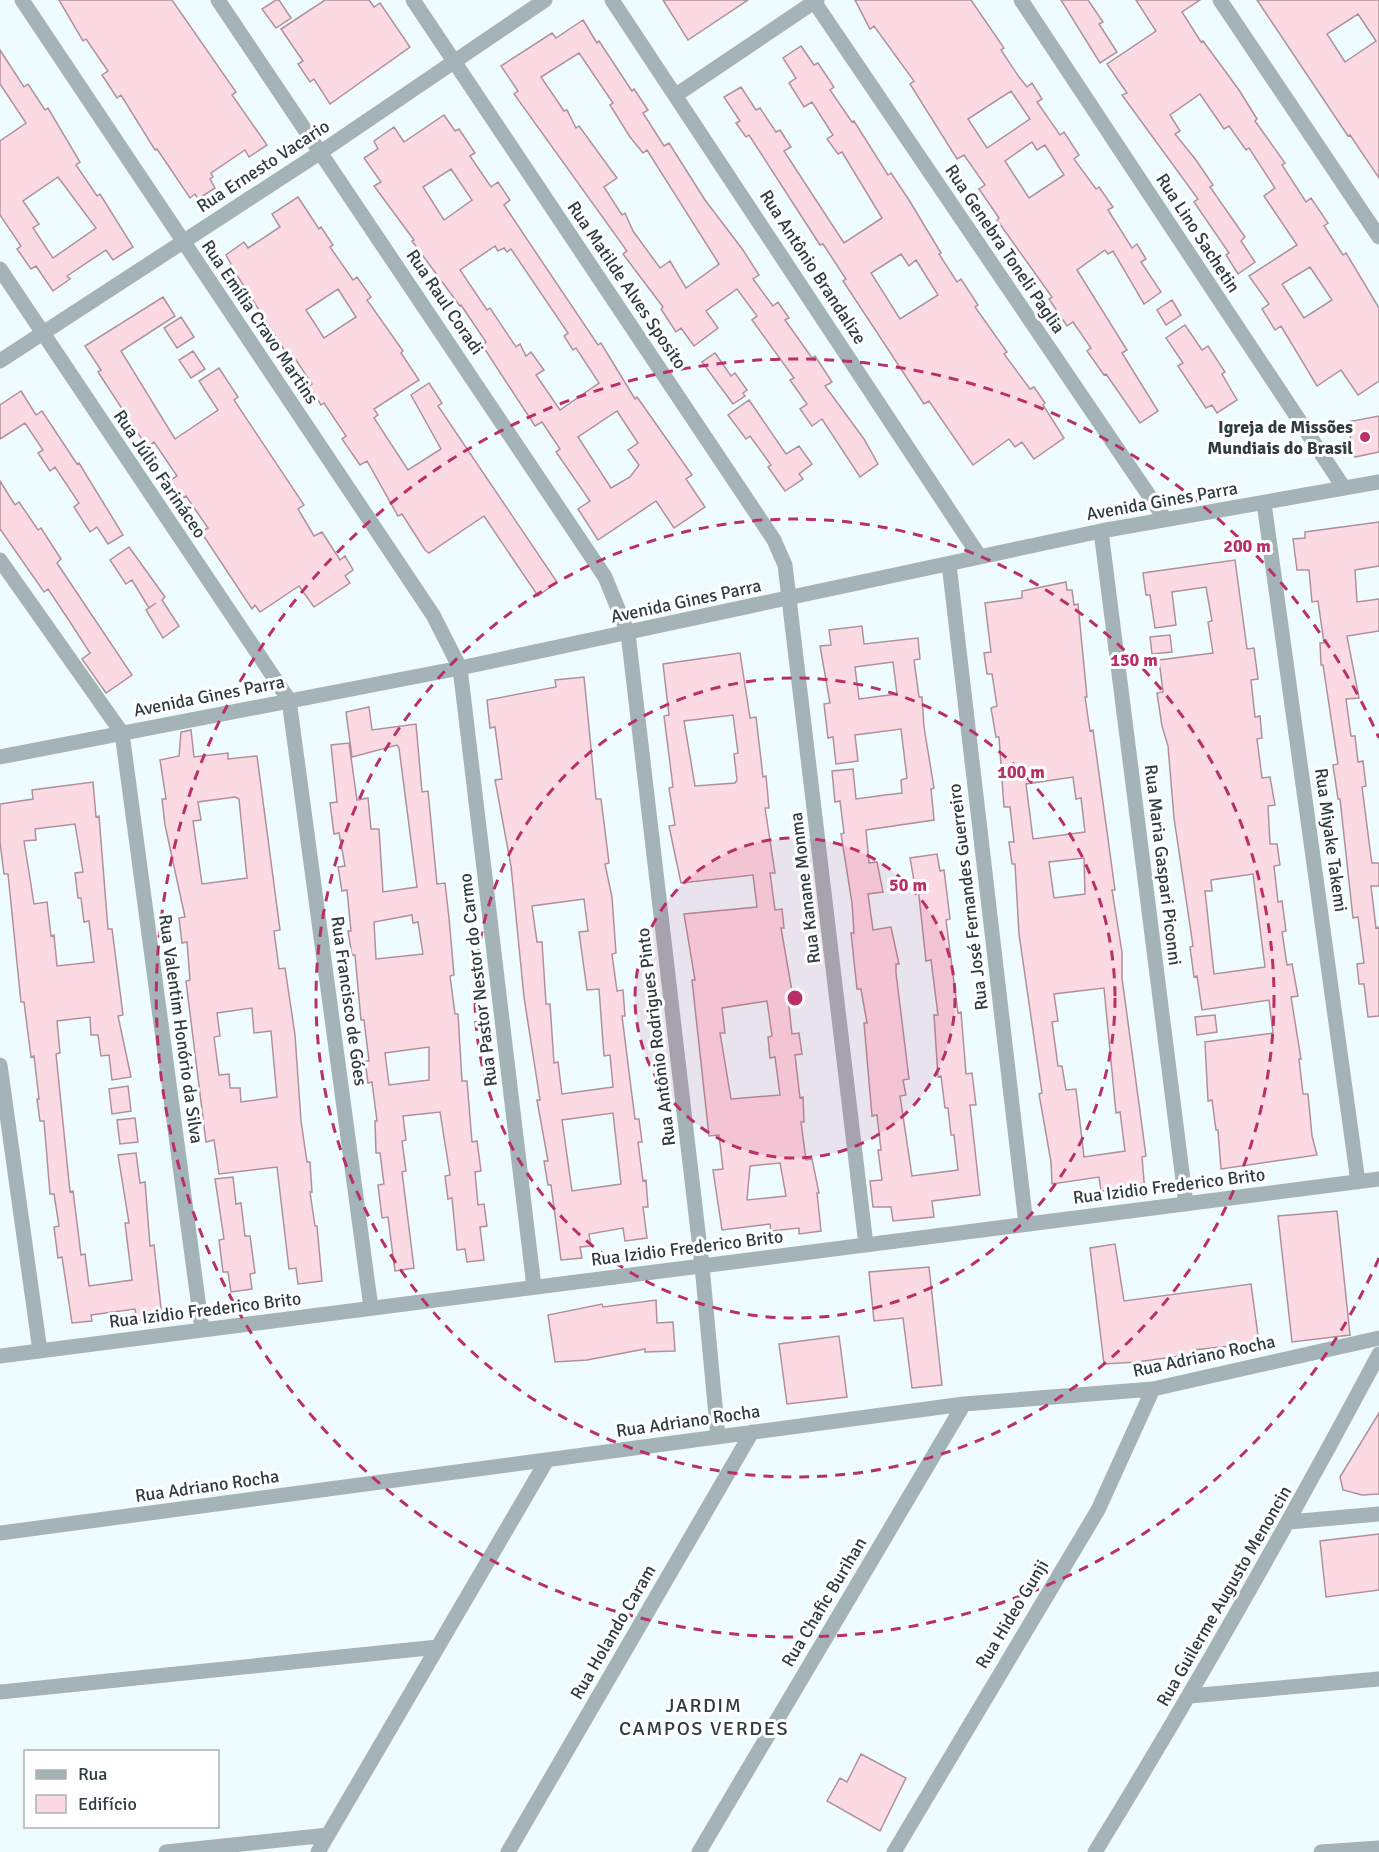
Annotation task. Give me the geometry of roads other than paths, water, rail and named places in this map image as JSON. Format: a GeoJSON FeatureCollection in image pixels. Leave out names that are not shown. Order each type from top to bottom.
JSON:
{"type":"FeatureCollection","features":[{"type":"Feature","properties":{"kind":"street","name":"Rua Emília Cravo Martins"},"geometry":{"type":"LineString","coordinates":[[22,0],[433,615],[460,668]]}},
{"type":"Feature","properties":{"kind":"street","name":"Rua Raul Coradi"},"geometry":{"type":"LineString","coordinates":[[218,0],[605,577],[628,633]]}},
{"type":"Feature","properties":{"kind":"street","name":"Rua Matilde Alves Sposito"},"geometry":{"type":"LineString","coordinates":[[413,0],[774,540],[785,565],[790,599]]}},
{"type":"Feature","properties":{"kind":"street","name":"Rua Ernesto Vacario"},"geometry":{"type":"LineString","coordinates":[[0,361],[321,152],[545,0]]}},
{"type":"Feature","properties":{"kind":"street","name":"Rua Antônio Brandalize"},"geometry":{"type":"LineString","coordinates":[[612,0],[980,557]]}},
{"type":"Feature","properties":{"kind":"street","name":"Rua Lino Sachetin"},"geometry":{"type":"LineString","coordinates":[[1021,0],[1344,488]]}},
{"type":"Feature","properties":{"kind":"street"},"geometry":{"type":"LineString","coordinates":[[1220,0],[1379,237]]}},
{"type":"Feature","properties":{"kind":"street"},"geometry":{"type":"LineString","coordinates":[[676,95],[815,1]]}},
{"type":"Feature","properties":{"kind":"street","name":"Rua Genebra Toneli Paglia"},"geometry":{"type":"LineString","coordinates":[[815,1],[1165,519]]}},
{"type":"Feature","properties":{"kind":"street","name":"Rua Júlio Farináceo"},"geometry":{"type":"LineString","coordinates":[[0,269],[289,700]]}},
{"type":"Feature","properties":{"kind":"street","name":"Avenida Gines Parra"},"geometry":{"type":"LineString","coordinates":[[0,757],[460,668],[1101,531],[1379,482]]}},
{"type":"Feature","properties":{"kind":"street","name":"Rua Miyake Takemi"},"geometry":{"type":"LineString","coordinates":[[1264,502],[1359,1182]]}},
{"type":"Feature","properties":{"kind":"street","name":"Rua Maria Gaspari Piconni"},"geometry":{"type":"LineString","coordinates":[[1101,531],[1186,1204]]}},
{"type":"Feature","properties":{"kind":"street"},"geometry":{"type":"LineString","coordinates":[[0,560],[122,733]]}},
{"type":"Feature","properties":{"kind":"street","name":"Rua José Fernandes Guerreiro"},"geometry":{"type":"LineString","coordinates":[[949,564],[1026,1224]]}},
{"type":"Feature","properties":{"kind":"street","name":"Rua Kanane Monma"},"geometry":{"type":"LineString","coordinates":[[790,599],[866,1245]]}},
{"type":"Feature","properties":{"kind":"street","name":"Rua Antônio Rodrigues Pinto"},"geometry":{"type":"LineString","coordinates":[[628,633],[702,1266],[718,1437]]}},
{"type":"Feature","properties":{"kind":"street","name":"Rua Pastor Nestor do Carmo"},"geometry":{"type":"LineString","coordinates":[[460,668],[534,1287]]}},
{"type":"Feature","properties":{"kind":"street","name":"Rua Francisco de Góes"},"geometry":{"type":"LineString","coordinates":[[289,700],[371,1308]]}},
{"type":"Feature","properties":{"kind":"street","name":"Rua Valentim Honório da Silva"},"geometry":{"type":"LineString","coordinates":[[122,733],[202,1330]]}},
{"type":"Feature","properties":{"kind":"street"},"geometry":{"type":"LineString","coordinates":[[0,1065],[40,1351]]}},
{"type":"Feature","properties":{"kind":"street","name":"Rua Izidio Frederico Brito"},"geometry":{"type":"LineString","coordinates":[[0,1356],[1379,1179]]}},
{"type":"Feature","properties":{"kind":"street","name":"Rua Adriano Rocha"},"geometry":{"type":"LineString","coordinates":[[0,1533],[964,1404],[1153,1389],[1379,1338]]}},
{"type":"Feature","properties":{"kind":"street","name":"Rua Guilerme Augusto Menoncin"},"geometry":{"type":"LineString","coordinates":[[1095,1852],[1190,1696],[1289,1522],[1379,1354]]}},
{"type":"Feature","properties":{"kind":"street","name":"Rua Hideo Gunji"},"geometry":{"type":"LineString","coordinates":[[894,1852],[1098,1510],[1153,1389]]}},
{"type":"Feature","properties":{"kind":"street","name":"Rua Chafic Burihan"},"geometry":{"type":"LineString","coordinates":[[699,1852],[964,1404]]}},
{"type":"Feature","properties":{"kind":"street","name":"Rua Holando Caram"},"geometry":{"type":"LineString","coordinates":[[508,1852],[752,1432]]}},
{"type":"Feature","properties":{"kind":"street"},"geometry":{"type":"LineString","coordinates":[[318,1852],[547,1460]]}},
{"type":"Feature","properties":{"kind":"street"},"geometry":{"type":"LineString","coordinates":[[1289,1522],[1379,1514]]}},
{"type":"Feature","properties":{"kind":"street"},"geometry":{"type":"LineString","coordinates":[[0,1692],[438,1647]]}},
{"type":"Feature","properties":{"kind":"street"},"geometry":{"type":"LineString","coordinates":[[1190,1696],[1379,1679]]}},
{"type":"Feature","properties":{"kind":"street"},"geometry":{"type":"LineString","coordinates":[[166,1852],[328,1835]]}},
{"type":"Feature","properties":{"kind":"street"},"geometry":{"type":"LineString","coordinates":[[1321,1852],[1379,1848]]}},
{"type":"Feature","properties":{"kind":"place","name":"Igreja de Missões Mundiais do Brasil"},"geometry":{"type":"Point","coordinates":[1365,437]}},
{"type":"Feature","properties":{"kind":"district","name":"JARDIM CAMPOS VERDES"},"geometry":{"type":"Point","coordinates":[704,1716]}}]}
